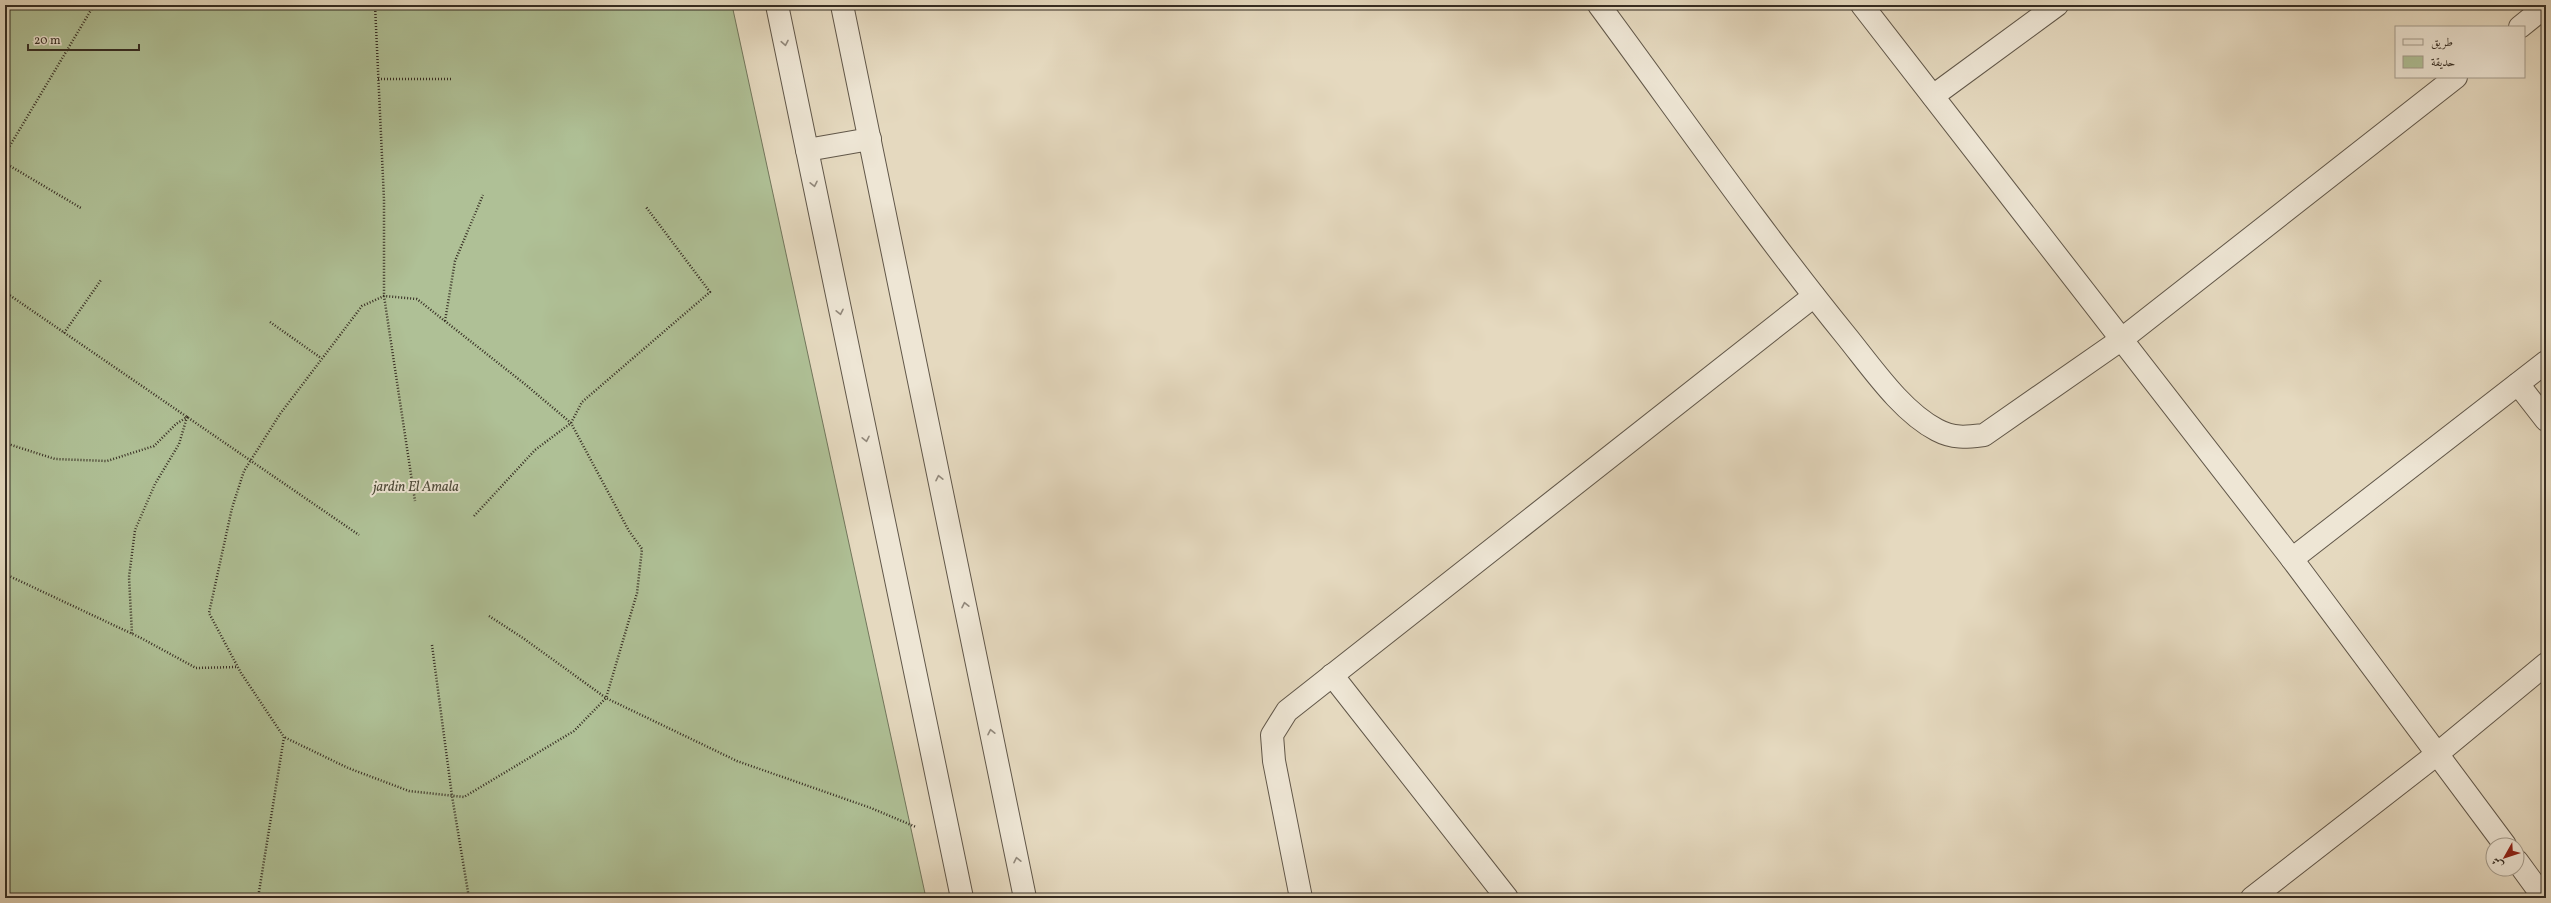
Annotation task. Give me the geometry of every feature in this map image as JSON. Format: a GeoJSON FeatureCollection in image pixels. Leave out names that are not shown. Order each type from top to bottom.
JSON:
{"type":"FeatureCollection","features":[{"type":"Feature","properties":{"kind":"street"},"geometry":{"type":"LineString","coordinates":[[777,5],[962,898]]}},
{"type":"Feature","properties":{"kind":"street"},"geometry":{"type":"LineString","coordinates":[[842,5],[1025,898]]}},
{"type":"Feature","properties":{"kind":"street"},"geometry":{"type":"LineString","coordinates":[[1599,5],[1814,296],[1896,396],[1937,430],[1960,438],[1984,435],[2122,339],[2455,78]]}},
{"type":"Feature","properties":{"kind":"street"},"geometry":{"type":"LineString","coordinates":[[1862,5],[2292,559],[2499,837]]}},
{"type":"Feature","properties":{"kind":"street"},"geometry":{"type":"LineString","coordinates":[[1933,96],[2057,5]]}},
{"type":"Feature","properties":{"kind":"street"},"geometry":{"type":"LineString","coordinates":[[2521,26],[2546,6]]}},
{"type":"Feature","properties":{"kind":"street"},"geometry":{"type":"LineString","coordinates":[[807,150],[870,139]]}},
{"type":"Feature","properties":{"kind":"street"},"geometry":{"type":"LineString","coordinates":[[1301,898],[1274,761],[1272,735],[1286,711],[1814,296]]}},
{"type":"Feature","properties":{"kind":"street"},"geometry":{"type":"LineString","coordinates":[[2292,559],[2546,362]]}},
{"type":"Feature","properties":{"kind":"street"},"geometry":{"type":"LineString","coordinates":[[2518,384],[2546,420]]}},
{"type":"Feature","properties":{"kind":"street"},"geometry":{"type":"LineString","coordinates":[[2252,898],[2437,754],[2546,664]]}},
{"type":"Feature","properties":{"kind":"street"},"geometry":{"type":"LineString","coordinates":[[1332,675],[1507,898]]}},
{"type":"Feature","properties":{"kind":"street"},"geometry":{"type":"LineString","coordinates":[[2525,872],[2544,898]]}},
{"type":"Feature","properties":{"kind":"path"},"geometry":{"type":"LineString","coordinates":[[5,154],[94,5]]}},
{"type":"Feature","properties":{"kind":"path"},"geometry":{"type":"LineString","coordinates":[[375,5],[384,200],[384,296],[415,501]]}},
{"type":"Feature","properties":{"kind":"path"},"geometry":{"type":"LineString","coordinates":[[378,80],[451,79]]}},
{"type":"Feature","properties":{"kind":"path"},"geometry":{"type":"LineString","coordinates":[[5,163],[81,208]]}},
{"type":"Feature","properties":{"kind":"path"},"geometry":{"type":"LineString","coordinates":[[445,321],[455,261],[483,195]]}},
{"type":"Feature","properties":{"kind":"path"},"geometry":{"type":"LineString","coordinates":[[474,516],[535,450],[570,423],[582,402],[710,292],[646,207]]}},
{"type":"Feature","properties":{"kind":"path"},"geometry":{"type":"LineString","coordinates":[[64,333],[101,280]]}},
{"type":"Feature","properties":{"kind":"path"},"geometry":{"type":"LineString","coordinates":[[5,292],[250,462],[359,535]]}},
{"type":"Feature","properties":{"kind":"path"},"geometry":{"type":"LineString","coordinates":[[384,296],[417,299],[570,423],[629,531],[642,550],[637,593],[606,698],[574,731],[464,797],[409,792],[348,768],[284,737],[237,667],[209,614],[232,508],[244,471],[280,414],[321,358],[362,306],[384,296]]}},
{"type":"Feature","properties":{"kind":"path"},"geometry":{"type":"LineString","coordinates":[[270,322],[321,358]]}},
{"type":"Feature","properties":{"kind":"path"},"geometry":{"type":"LineString","coordinates":[[5,443],[55,459],[107,461],[154,446],[176,424],[187,417]]}},
{"type":"Feature","properties":{"kind":"path"},"geometry":{"type":"LineString","coordinates":[[132,634],[129,576],[135,530],[155,484],[179,444],[187,417]]}},
{"type":"Feature","properties":{"kind":"path"},"geometry":{"type":"LineString","coordinates":[[5,574],[132,634],[196,668],[237,667]]}},
{"type":"Feature","properties":{"kind":"path"},"geometry":{"type":"LineString","coordinates":[[489,616],[523,638],[606,698],[737,761],[870,808],[950,841]]}},
{"type":"Feature","properties":{"kind":"path"},"geometry":{"type":"LineString","coordinates":[[432,645],[452,796],[469,898]]}},
{"type":"Feature","properties":{"kind":"path"},"geometry":{"type":"LineString","coordinates":[[258,898],[284,737]]}},
{"type":"Feature","properties":{"kind":"green space","name":"jardin El Amala"},"geometry":{"type":"Polygon","coordinates":[[[5,5],[732,5],[926,898],[5,898],[5,5]]]}}]}
